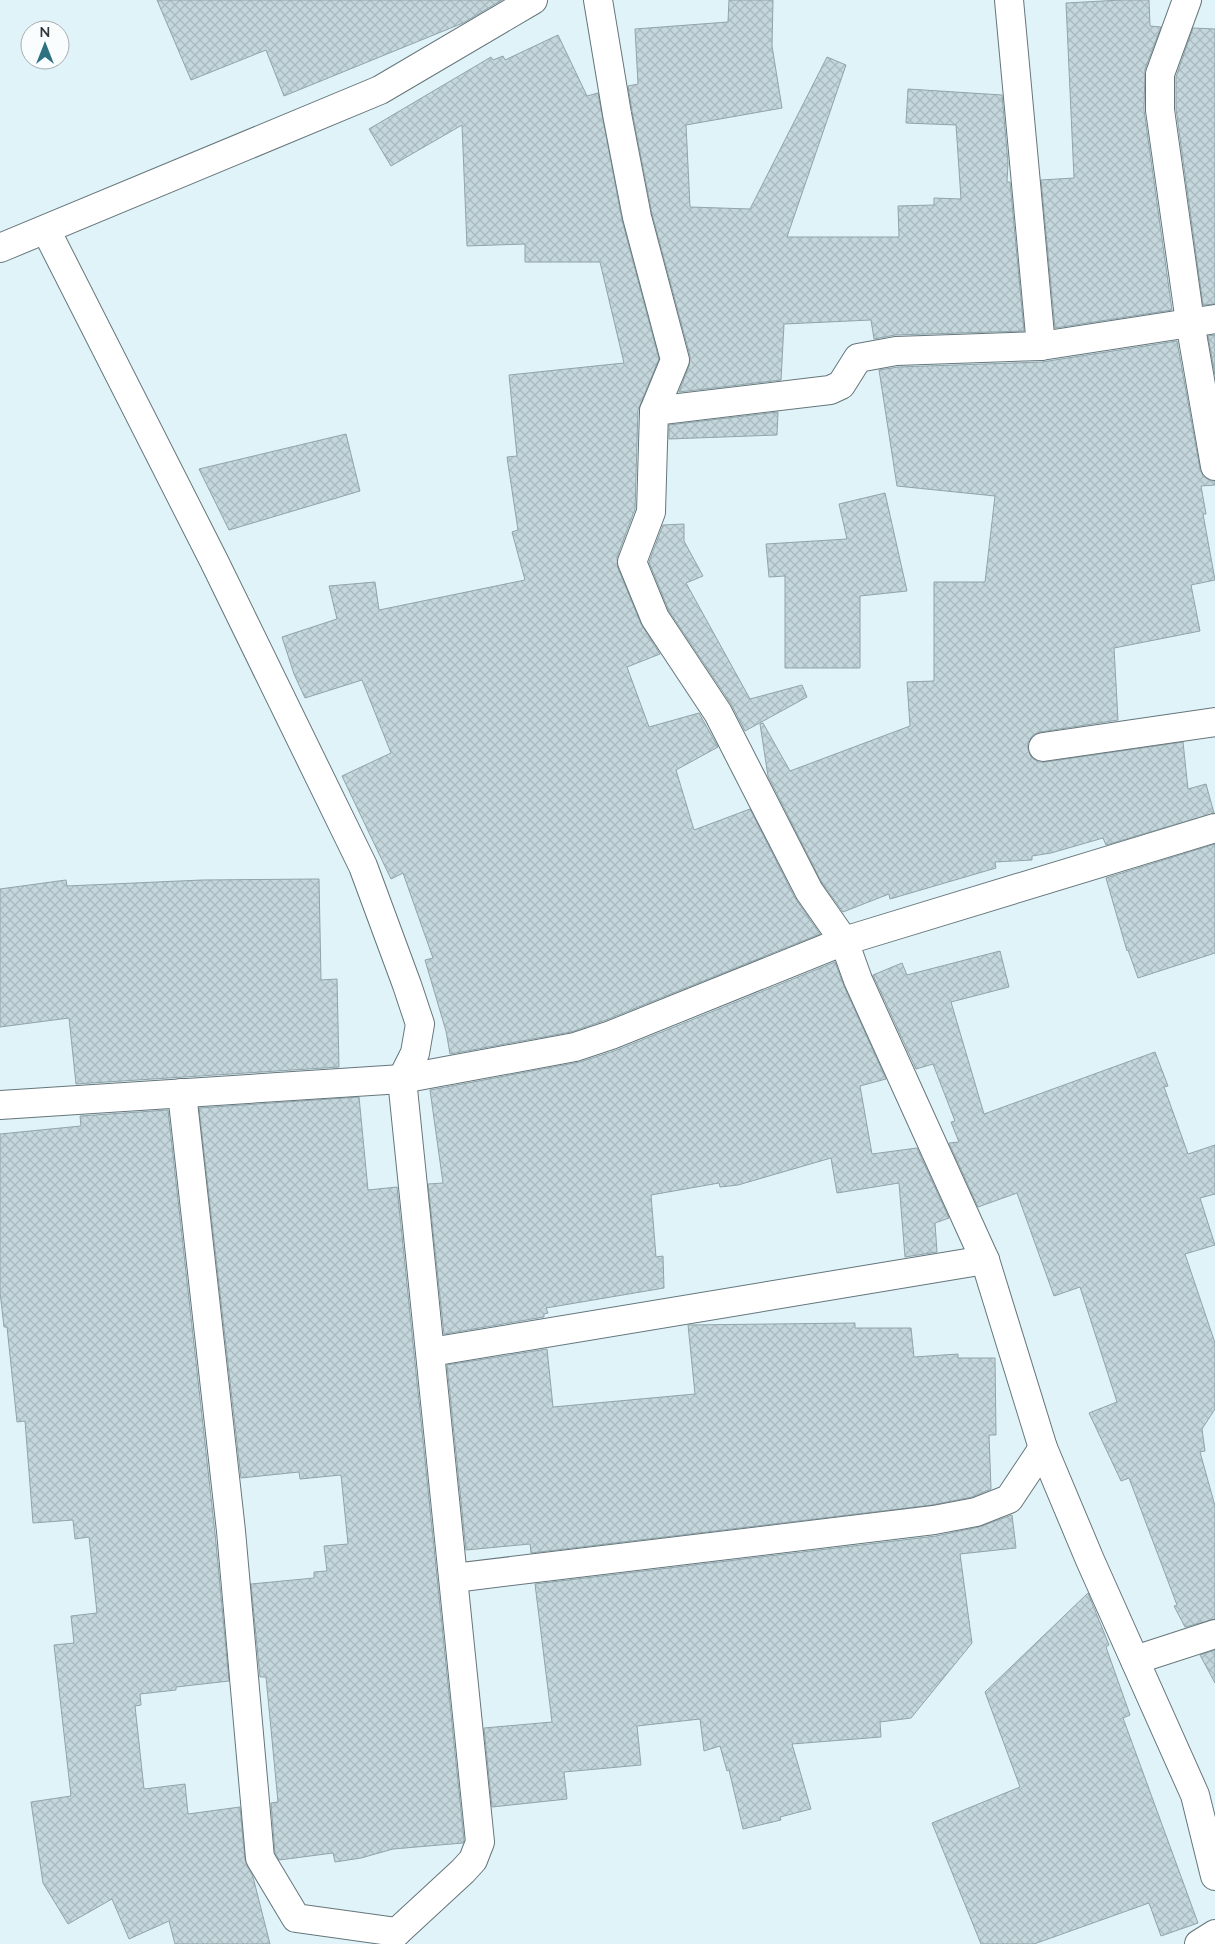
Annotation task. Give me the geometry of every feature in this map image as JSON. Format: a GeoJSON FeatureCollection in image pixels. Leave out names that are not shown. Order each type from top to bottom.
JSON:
{"type":"FeatureCollection","features":[{"type":"Feature","properties":{"kind":"street"},"geometry":{"type":"LineString","coordinates":[[0,248],[380,90],[533,0]]}},
{"type":"Feature","properties":{"kind":"street"},"geometry":{"type":"LineString","coordinates":[[598,0],[637,217],[675,360],[654,411],[651,512],[632,562],[655,618],[718,713],[809,891],[844,941],[858,980],[985,1260],[1048,1459],[1090,1560],[1195,1795],[1215,1876]]}},
{"type":"Feature","properties":{"kind":"street"},"geometry":{"type":"LineString","coordinates":[[1009,0],[1041,346]]}},
{"type":"Feature","properties":{"kind":"street"},"geometry":{"type":"LineString","coordinates":[[1187,0],[1160,74],[1160,110],[1203,320],[1215,466]]}},
{"type":"Feature","properties":{"kind":"street"},"geometry":{"type":"LineString","coordinates":[[46,230],[214,561],[363,866],[408,985],[420,1024],[415,1053],[402,1079],[480,1842],[473,1860],[463,1872],[397,1938],[296,1918],[260,1858],[231,1531],[182,1093]]}},
{"type":"Feature","properties":{"kind":"street"},"geometry":{"type":"LineString","coordinates":[[654,411],[830,390],[841,385],[858,358],[896,351],[1041,346],[1203,320]]}},
{"type":"Feature","properties":{"kind":"street"},"geometry":{"type":"LineString","coordinates":[[1043,747],[1215,722]]}},
{"type":"Feature","properties":{"kind":"street"},"geometry":{"type":"LineString","coordinates":[[0,1106],[402,1079],[575,1047],[612,1035],[844,941],[1215,828]]}},
{"type":"Feature","properties":{"kind":"street"},"geometry":{"type":"LineString","coordinates":[[431,1352],[985,1260]]}},
{"type":"Feature","properties":{"kind":"street"},"geometry":{"type":"LineString","coordinates":[[454,1578],[925,1521],[976,1512],[1008,1499],[1048,1459]]}},
{"type":"Feature","properties":{"kind":"street"},"geometry":{"type":"LineString","coordinates":[[1135,1660],[1215,1634]]}},
{"type":"Feature","properties":{"kind":"street"},"geometry":{"type":"LineString","coordinates":[[1199,1944],[1215,1934]]}},
{"type":"Feature","properties":{"kind":"building"},"geometry":{"type":"Polygon","coordinates":[[[157,0],[502,0],[463,23],[284,96],[266,50],[191,80],[157,0]]]}},
{"type":"Feature","properties":{"kind":"building"},"geometry":{"type":"Polygon","coordinates":[[[729,0],[773,0],[772,46],[782,108],[686,125],[690,207],[750,209],[827,57],[846,65],[787,237],[899,237],[898,206],[934,205],[934,198],[961,199],[956,125],[906,123],[908,89],[1002,95],[1008,163],[1007,182],[1010,182],[1024,331],[895,335],[874,339],[871,320],[784,324],[781,380],[679,392],[689,366],[690,356],[652,214],[632,111],[628,86],[638,84],[635,29],[728,22],[729,0]]]}},
{"type":"Feature","properties":{"kind":"building"},"geometry":{"type":"Polygon","coordinates":[[[1149,0],[1150,26],[1161,27],[1145,69],[1144,110],[1172,310],[1055,328],[1041,180],[1074,178],[1066,3],[1149,0]]]}},
{"type":"Feature","properties":{"kind":"building"},"geometry":{"type":"Polygon","coordinates":[[[1193,28],[1215,29],[1215,304],[1203,305],[1176,109],[1176,77],[1193,28]]]}},
{"type":"Feature","properties":{"kind":"building"},"geometry":{"type":"Polygon","coordinates":[[[558,35],[587,96],[598,93],[622,220],[659,359],[638,410],[635,509],[617,557],[618,568],[641,624],[660,654],[627,667],[649,727],[699,713],[718,747],[676,770],[694,830],[750,809],[795,898],[820,934],[606,1020],[571,1032],[450,1054],[446,1031],[425,960],[433,958],[403,873],[391,879],[342,776],[391,753],[362,680],[305,698],[294,674],[282,637],[337,619],[329,586],[375,582],[379,610],[525,580],[512,532],[518,530],[507,457],[517,456],[509,375],[624,363],[600,262],[525,262],[525,244],[467,246],[462,125],[391,166],[369,129],[491,57],[493,60],[503,56],[505,60],[558,35]]]}},
{"type":"Feature","properties":{"kind":"building"},"geometry":{"type":"Polygon","coordinates":[[[1215,335],[1215,375],[1208,336],[1215,335]]]}},
{"type":"Feature","properties":{"kind":"building"},"geometry":{"type":"Polygon","coordinates":[[[1177,341],[1200,469],[1203,476],[1215,481],[1215,485],[1201,486],[1206,514],[1203,514],[1215,580],[1191,585],[1200,631],[1114,648],[1118,720],[1040,732],[1033,735],[1028,742],[1028,749],[1031,757],[1038,762],[1045,762],[1183,742],[1188,789],[1206,784],[1214,813],[1106,845],[1103,838],[1051,853],[1032,856],[1032,860],[995,862],[996,868],[890,899],[889,894],[843,912],[822,883],[768,776],[760,724],[763,723],[790,771],[910,726],[907,682],[934,681],[934,582],[985,582],[995,496],[897,486],[879,370],[898,367],[1042,362],[1177,341]]]}},
{"type":"Feature","properties":{"kind":"building"},"geometry":{"type":"Polygon","coordinates":[[[778,412],[777,435],[669,439],[669,425],[778,412]]]}},
{"type":"Feature","properties":{"kind":"building"},"geometry":{"type":"Polygon","coordinates":[[[346,434],[360,491],[229,530],[199,469],[346,434]]]}},
{"type":"Feature","properties":{"kind":"building"},"geometry":{"type":"Polygon","coordinates":[[[885,493],[907,591],[860,596],[860,668],[785,668],[785,576],[769,577],[766,544],[847,539],[839,504],[885,493]]]}},
{"type":"Feature","properties":{"kind":"building"},"geometry":{"type":"Polygon","coordinates":[[[684,524],[684,541],[703,576],[686,583],[750,699],[802,685],[807,697],[745,731],[731,704],[669,611],[649,562],[663,525],[684,524]]]}},
{"type":"Feature","properties":{"kind":"building"},"geometry":{"type":"Polygon","coordinates":[[[1215,844],[1215,953],[1138,978],[1127,951],[1106,878],[1215,844]]]}},
{"type":"Feature","properties":{"kind":"building"},"geometry":{"type":"Polygon","coordinates":[[[319,879],[321,980],[337,979],[339,1067],[76,1084],[69,1018],[0,1027],[0,889],[66,880],[67,886],[202,880],[319,879]]]}},
{"type":"Feature","properties":{"kind":"building"},"geometry":{"type":"Polygon","coordinates":[[[1000,951],[1009,987],[951,1002],[984,1114],[1155,1052],[1168,1086],[1164,1087],[1188,1154],[1215,1145],[1215,1194],[1200,1198],[1215,1245],[1185,1254],[1215,1343],[1215,1409],[1202,1429],[1205,1451],[1200,1452],[1215,1506],[1215,1619],[1185,1627],[1174,1606],[1177,1605],[1129,1478],[1121,1481],[1089,1413],[1117,1402],[1080,1287],[1054,1296],[1017,1193],[978,1207],[949,1143],[959,1142],[951,1122],[955,1121],[933,1064],[916,1069],[873,975],[902,963],[907,975],[1000,951]]]}},
{"type":"Feature","properties":{"kind":"building"},"geometry":{"type":"Polygon","coordinates":[[[835,962],[886,1079],[860,1086],[872,1154],[917,1148],[949,1218],[935,1223],[937,1252],[905,1257],[899,1183],[837,1193],[831,1158],[738,1185],[720,1187],[719,1183],[651,1195],[656,1257],[663,1256],[664,1288],[546,1308],[548,1313],[544,1314],[544,1317],[444,1334],[428,1184],[443,1183],[430,1090],[580,1062],[617,1050],[835,962]]]}},
{"type":"Feature","properties":{"kind":"building"},"geometry":{"type":"Polygon","coordinates":[[[359,1097],[368,1190],[397,1187],[464,1840],[463,1843],[393,1849],[361,1858],[335,1862],[333,1853],[279,1860],[275,1853],[271,1803],[278,1802],[266,1677],[260,1677],[251,1584],[314,1578],[314,1572],[327,1571],[324,1546],[348,1544],[341,1475],[300,1479],[299,1472],[241,1478],[199,1108],[359,1097]]]}},
{"type":"Feature","properties":{"kind":"building"},"geometry":{"type":"Polygon","coordinates":[[[168,1110],[215,1533],[229,1681],[176,1687],[176,1690],[140,1694],[141,1705],[135,1706],[144,1789],[185,1784],[188,1814],[240,1807],[245,1860],[253,1877],[270,1944],[175,1944],[169,1921],[129,1939],[112,1899],[68,1924],[43,1883],[31,1802],[71,1796],[54,1645],[74,1643],[71,1616],[97,1613],[89,1537],[75,1539],[73,1520],[33,1523],[25,1421],[17,1422],[7,1327],[4,1327],[0,1292],[0,1134],[81,1126],[80,1116],[168,1110]]]}},
{"type":"Feature","properties":{"kind":"building"},"geometry":{"type":"Polygon","coordinates":[[[855,1323],[855,1328],[911,1328],[914,1357],[958,1354],[958,1358],[995,1358],[996,1435],[989,1435],[991,1489],[972,1497],[932,1505],[531,1553],[530,1544],[466,1550],[447,1365],[547,1349],[553,1407],[695,1394],[688,1325],[855,1323]]]}},
{"type":"Feature","properties":{"kind":"building"},"geometry":{"type":"Polygon","coordinates":[[[1012,1515],[1016,1548],[960,1554],[972,1643],[911,1718],[880,1722],[881,1737],[792,1744],[811,1809],[780,1817],[781,1820],[743,1829],[729,1770],[727,1771],[720,1746],[704,1751],[700,1719],[637,1726],[641,1765],[564,1772],[567,1799],[492,1807],[484,1728],[552,1722],[535,1584],[936,1536],[979,1527],[1012,1515]]]}},
{"type":"Feature","properties":{"kind":"building"},"geometry":{"type":"Polygon","coordinates":[[[1088,1593],[1109,1645],[1106,1647],[1130,1715],[1123,1718],[1198,1923],[1161,1936],[1149,1903],[1034,1944],[981,1944],[932,1823],[1020,1787],[985,1692],[1088,1593]]]}},
{"type":"Feature","properties":{"kind":"building"},"geometry":{"type":"Polygon","coordinates":[[[1215,1650],[1215,1683],[1200,1655],[1215,1650]]]}}]}
